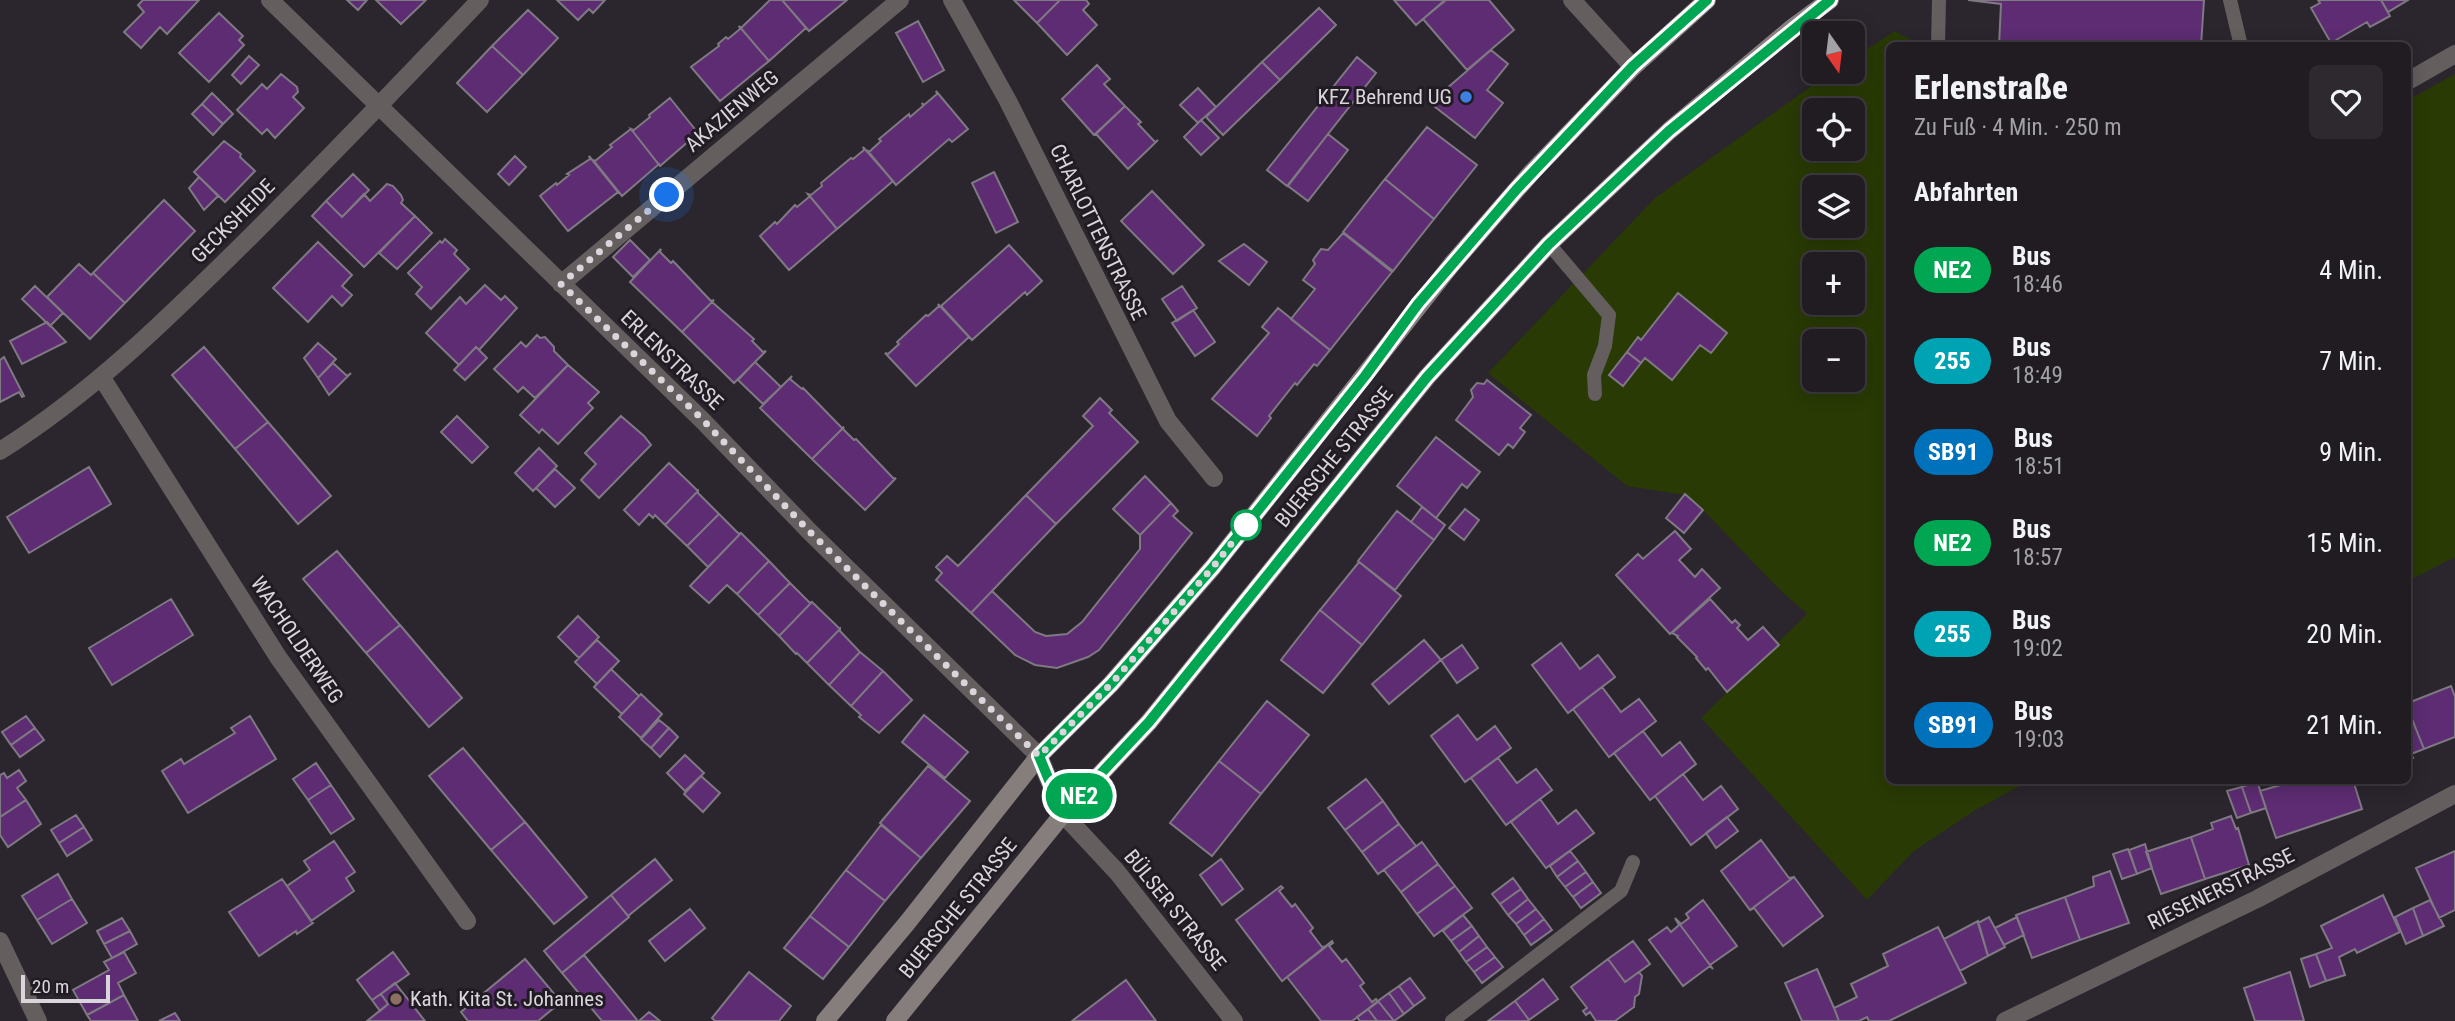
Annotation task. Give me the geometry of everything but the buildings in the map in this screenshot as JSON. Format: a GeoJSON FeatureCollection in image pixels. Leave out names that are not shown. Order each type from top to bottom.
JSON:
{"type":"FeatureCollection","features":[{"type":"Feature","properties":{"kind":"main road","name":"BUERSCHE STRASSE"},"geometry":{"type":"LineString","coordinates":[[825,1021],[1039,756],[1111,684],[1213,567],[1452,264],[1532,172],[1633,66],[1707,0]]}},
{"type":"Feature","properties":{"kind":"main road","name":"BUERSCHE STRASSE"},"geometry":{"type":"LineString","coordinates":[[895,1021],[1063,814],[1149,722],[1427,377],[1549,244],[1669,131],[1830,0]]}},
{"type":"Feature","properties":{"kind":"street","name":"ERLENSTRASSE"},"geometry":{"type":"LineString","coordinates":[[270,0],[701,418],[811,533],[1039,756]]}},
{"type":"Feature","properties":{"kind":"street","name":"GECKSHEIDE"},"geometry":{"type":"LineString","coordinates":[[0,451],[42,425],[102,378],[168,318],[380,107],[480,0]]}},
{"type":"Feature","properties":{"kind":"street","name":"AKAZIENWEG"},"geometry":{"type":"LineString","coordinates":[[561,284],[900,0]]}},
{"type":"Feature","properties":{"kind":"street","name":"CHARLOTTENSTRASSE"},"geometry":{"type":"LineString","coordinates":[[952,0],[1014,113],[1168,421],[1214,478]]}},
{"type":"Feature","properties":{"kind":"street"},"geometry":{"type":"LineString","coordinates":[[1572,0],[1633,66]]}},
{"type":"Feature","properties":{"kind":"street"},"geometry":{"type":"LineString","coordinates":[[2411,79],[2455,54]]}},
{"type":"Feature","properties":{"kind":"street","name":"WACHOLDERWEG"},"geometry":{"type":"LineString","coordinates":[[102,378],[278,657],[467,921]]}},
{"type":"Feature","properties":{"kind":"street","name":"BÜLSER STRASSE"},"geometry":{"type":"LineString","coordinates":[[1039,756],[1063,814],[1117,872],[1234,1021]]}},
{"type":"Feature","properties":{"kind":"street","name":"RIESENERSTRASSE"},"geometry":{"type":"LineString","coordinates":[[2005,1021],[2257,899],[2455,794]]}},
{"type":"Feature","properties":{"kind":"street"},"geometry":{"type":"LineString","coordinates":[[0,941],[38,1021]]}},
{"type":"Feature","properties":{"kind":"lane"},"geometry":{"type":"LineString","coordinates":[[1938,42],[1939,0]]}},
{"type":"Feature","properties":{"kind":"lane"},"geometry":{"type":"LineString","coordinates":[[2231,0],[2240,42]]}},
{"type":"Feature","properties":{"kind":"lane"},"geometry":{"type":"LineString","coordinates":[[1549,244],[1609,315],[1605,346],[1594,375],[1595,394]]}},
{"type":"Feature","properties":{"kind":"lane"},"geometry":{"type":"LineString","coordinates":[[1452,1021],[1621,891],[1633,862]]}},
{"type":"Feature","properties":{"kind":"green space"},"geometry":{"type":"Polygon","coordinates":[[[1895,31],[1914,42],[1886,42],[1886,784],[2024,784],[1974,811],[1914,851],[1867,900],[1701,718],[1807,614],[1685,495],[1627,486],[1488,373],[1655,198],[1814,84],[1866,84],[1866,50],[1895,31]]]}},
{"type":"Feature","properties":{"kind":"green space"},"geometry":{"type":"Polygon","coordinates":[[[2455,74],[2455,557],[2411,579],[2411,98],[2455,74]]]}},
{"type":"Feature","properties":{"kind":"bus line","name":"NE2"},"geometry":{"type":"LineString","coordinates":[[1707,0],[1633,66],[1516,190],[1418,304],[1365,376],[1213,567],[1111,684],[1039,756],[1063,814],[1149,722],[1427,377],[1549,244],[1669,131],[1792,28],[1830,0]]}},
{"type":"Feature","properties":{"kind":"place","name":"KFZ Behrend UG"},"geometry":{"type":"Point","coordinates":[1466,97]}},
{"type":"Feature","properties":{"kind":"place","name":"Kath. Kita St. Johannes"},"geometry":{"type":"Point","coordinates":[396,999]}},
{"type":"Feature","properties":{"kind":"route"},"geometry":{"type":"LineString","coordinates":[[667,195],[561,284],[701,418],[811,533],[1039,756],[1111,684],[1213,567],[1253,516],[1246,525]]}}]}
